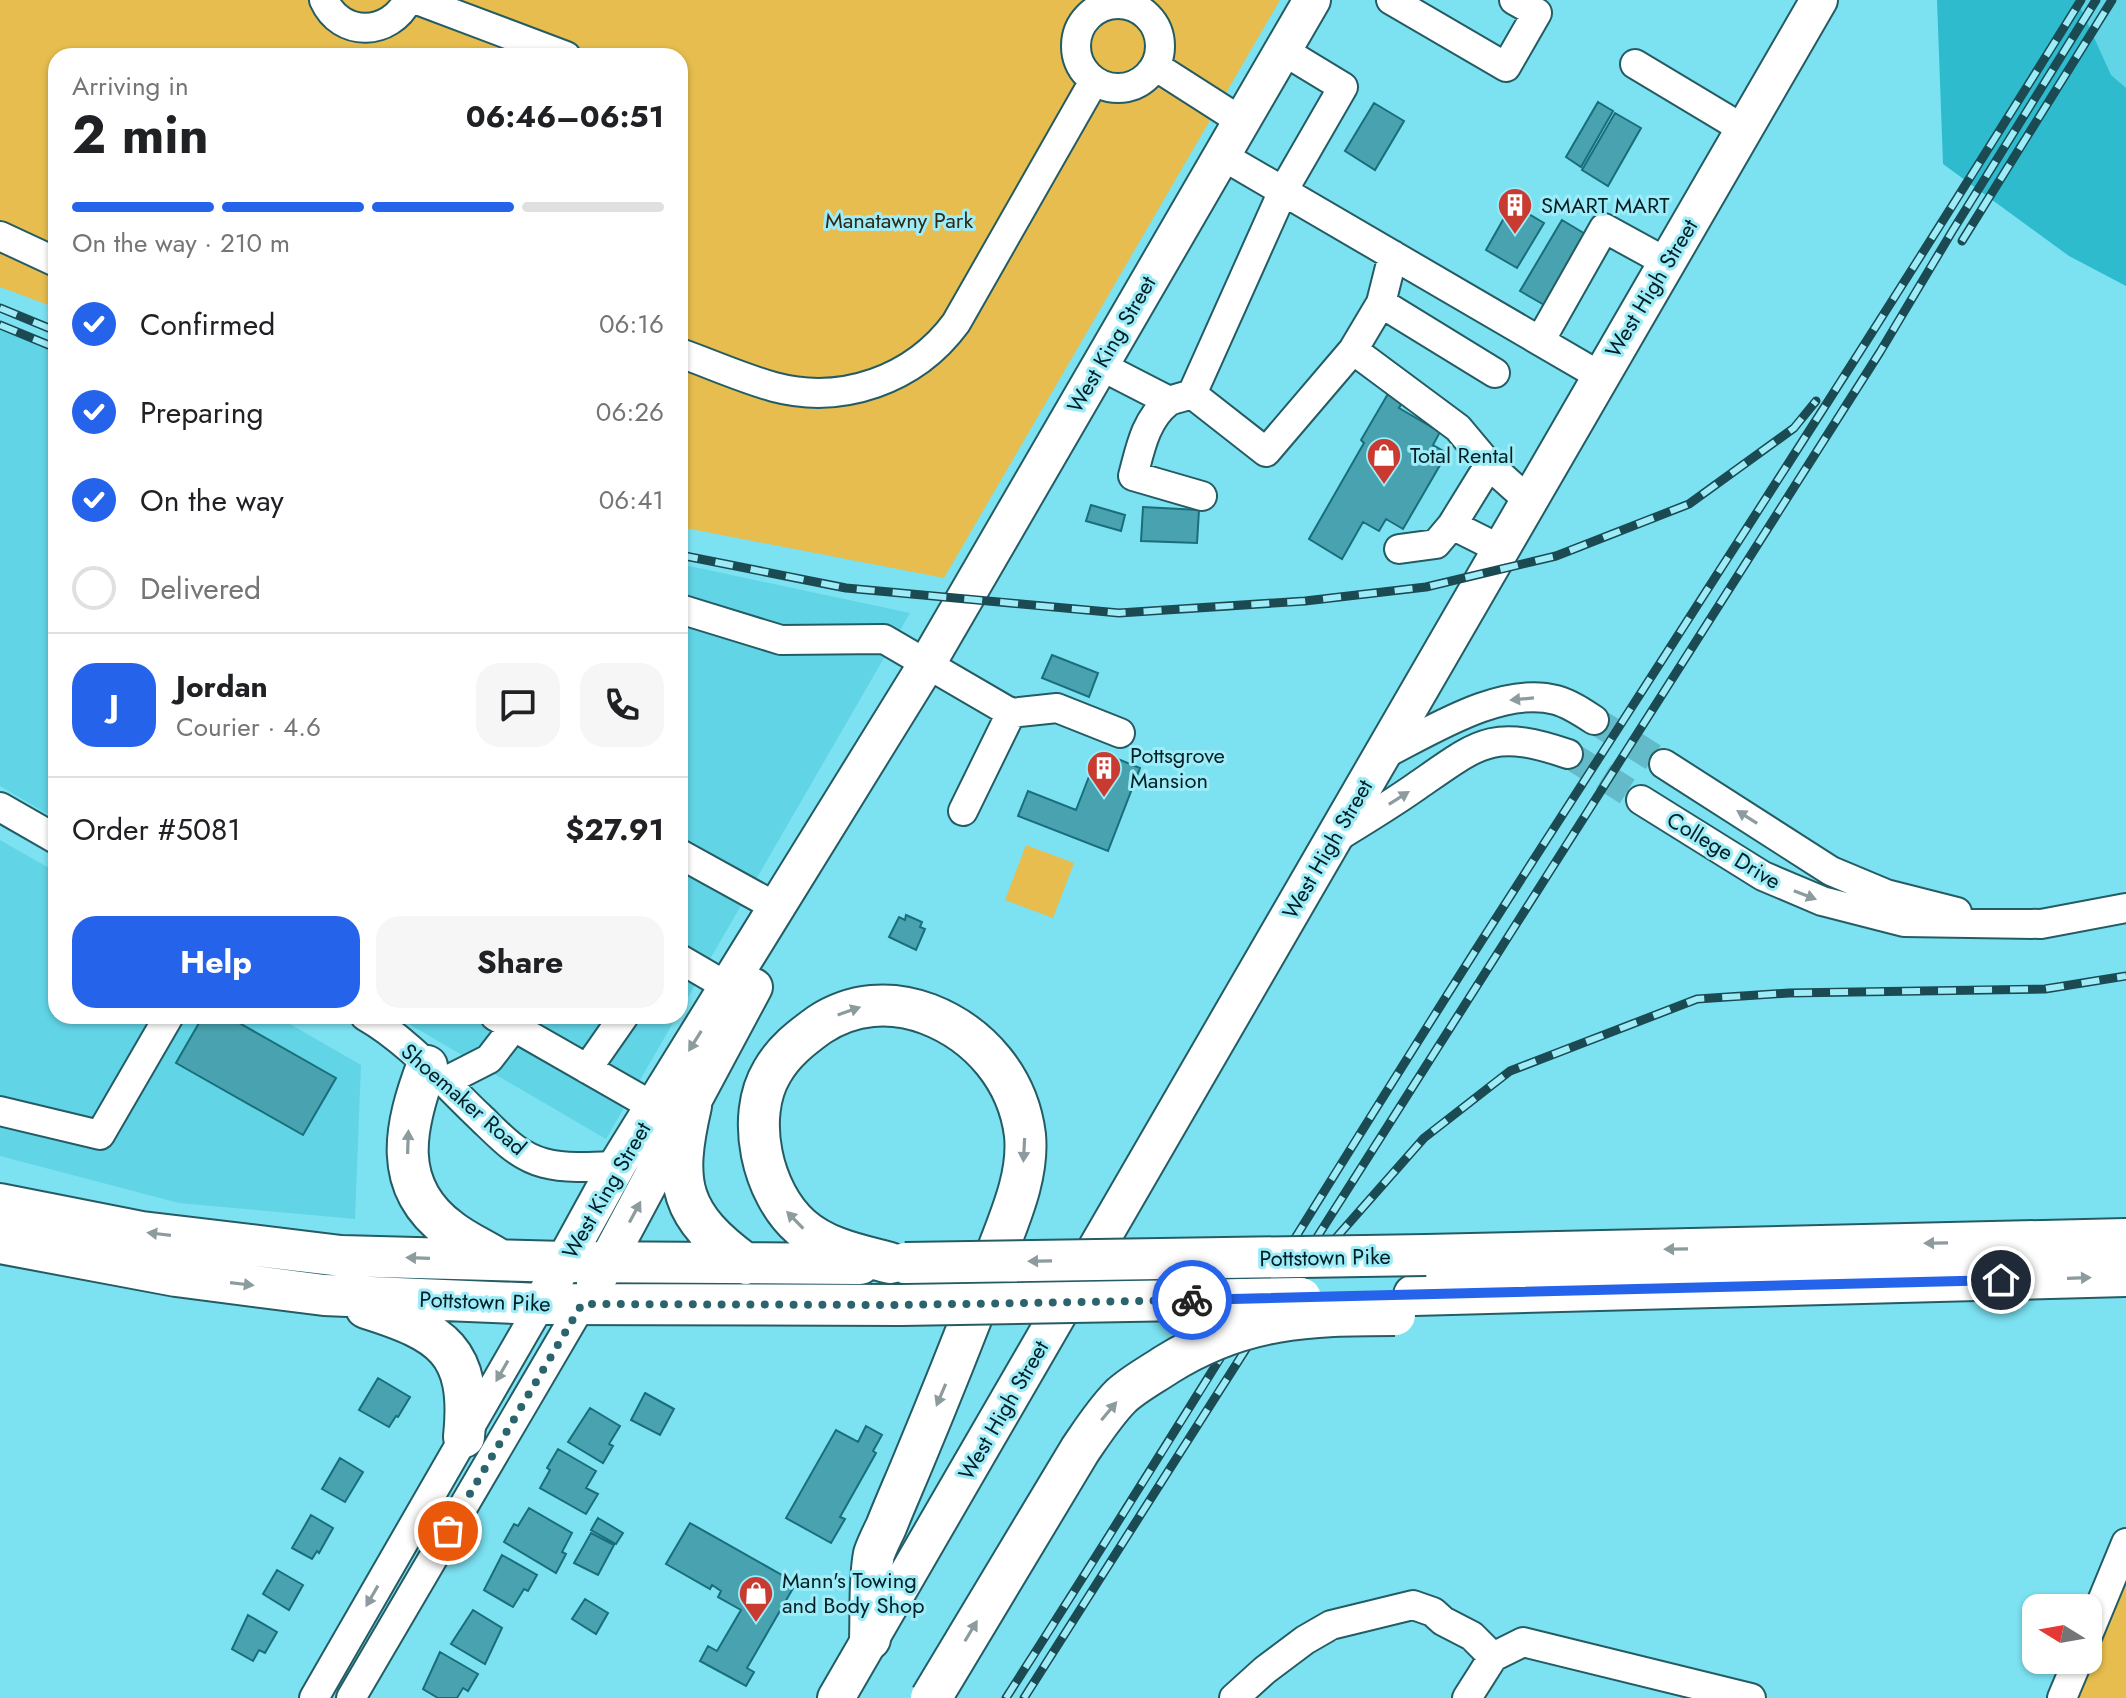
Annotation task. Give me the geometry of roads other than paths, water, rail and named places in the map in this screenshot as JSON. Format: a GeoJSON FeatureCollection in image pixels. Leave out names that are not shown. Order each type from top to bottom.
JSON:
{"type":"FeatureCollection","features":[{"type":"Feature","properties":{"kind":"highway"},"geometry":{"type":"LineString","coordinates":[[870,1639],[874,1555],[960,1350],[1017,1198],[1025,1135],[1005,1076],[979,1043],[939,1018],[916,1010],[866,1005],[844,1011],[823,1022],[785,1054],[763,1091],[760,1139],[774,1190],[787,1213],[802,1228],[824,1242],[898,1263]]}},
{"type":"Feature","properties":{"kind":"highway"},"geometry":{"type":"LineString","coordinates":[[435,1074],[407,1133],[408,1163],[414,1186],[439,1221],[501,1261]]}},
{"type":"Feature","properties":{"kind":"highway"},"geometry":{"type":"LineString","coordinates":[[672,1106],[682,1156],[683,1183],[691,1210],[709,1235],[746,1264]]}},
{"type":"Feature","properties":{"kind":"highway","name":"Pottstown Pike"},"geometry":{"type":"LineString","coordinates":[[0,1204],[142,1232],[341,1256],[608,1263],[898,1263],[1426,1255],[2126,1239]]}},
{"type":"Feature","properties":{"kind":"highway","name":"Pottstown Pike"},"geometry":{"type":"LineString","coordinates":[[0,1243],[176,1276],[324,1295],[541,1304],[1404,1305],[1565,1291],[2126,1276]]}},
{"type":"Feature","properties":{"kind":"highway"},"geometry":{"type":"LineString","coordinates":[[324,1295],[405,1320],[442,1341],[462,1378],[466,1414],[464,1437]]}},
{"type":"Feature","properties":{"kind":"highway"},"geometry":{"type":"LineString","coordinates":[[931,1698],[1080,1450],[1120,1397],[1174,1360],[1240,1328],[1404,1305]]}},
{"type":"Feature","properties":{"kind":"main road","name":"West King Street"},"geometry":{"type":"LineString","coordinates":[[541,1304],[617,1166],[672,1106],[1312,0]]}},
{"type":"Feature","properties":{"kind":"main road","name":"West High Street"},"geometry":{"type":"LineString","coordinates":[[836,1698],[1819,0]]}},
{"type":"Feature","properties":{"kind":"main road","name":"West King Street"},"geometry":{"type":"LineString","coordinates":[[582,1304],[608,1263],[672,1106],[728,987],[919,675]]}},
{"type":"Feature","properties":{"kind":"street"},"geometry":{"type":"LineString","coordinates":[[324,0],[338,20],[351,27],[365,29],[393,21],[408,0]]}},
{"type":"Feature","properties":{"kind":"street"},"geometry":{"type":"LineString","coordinates":[[417,0],[545,48]]}},
{"type":"Feature","properties":{"kind":"street"},"geometry":{"type":"LineString","coordinates":[[1394,1],[1506,67],[1537,13],[1514,0]]}},
{"type":"Feature","properties":{"kind":"street"},"geometry":{"type":"LineString","coordinates":[[1118,4],[1145,5],[1160,38],[1160,52],[1155,66],[1146,79],[1121,87],[1106,87],[1094,81],[1082,71],[1075,40],[1088,13],[1118,4]]}},
{"type":"Feature","properties":{"kind":"street"},"geometry":{"type":"LineString","coordinates":[[1202,496],[1133,476],[1143,437],[1181,398],[1283,191],[1343,87],[1282,50]]}},
{"type":"Feature","properties":{"kind":"street"},"geometry":{"type":"LineString","coordinates":[[1635,64],[1745,130]]}},
{"type":"Feature","properties":{"kind":"street"},"geometry":{"type":"LineString","coordinates":[[1155,66],[1241,121]]}},
{"type":"Feature","properties":{"kind":"street"},"geometry":{"type":"LineString","coordinates":[[688,356],[775,387],[800,392],[867,387],[907,369],[944,340],[956,323],[1094,81]]}},
{"type":"Feature","properties":{"kind":"street"},"geometry":{"type":"LineString","coordinates":[[1221,155],[1600,376]]}},
{"type":"Feature","properties":{"kind":"street"},"geometry":{"type":"LineString","coordinates":[[1540,341],[1604,228],[1666,262]]}},
{"type":"Feature","properties":{"kind":"street"},"geometry":{"type":"LineString","coordinates":[[0,236],[48,258]]}},
{"type":"Feature","properties":{"kind":"street"},"geometry":{"type":"LineString","coordinates":[[1099,365],[1181,398],[1266,452],[1353,350],[1381,303],[1393,255]]}},
{"type":"Feature","properties":{"kind":"street"},"geometry":{"type":"LineString","coordinates":[[1381,303],[1495,373]]}},
{"type":"Feature","properties":{"kind":"street"},"geometry":{"type":"LineString","coordinates":[[1353,350],[1458,428],[1489,465],[1528,500]]}},
{"type":"Feature","properties":{"kind":"street"},"geometry":{"type":"LineString","coordinates":[[1399,549],[1436,544],[1452,525],[1489,465]]}},
{"type":"Feature","properties":{"kind":"street"},"geometry":{"type":"LineString","coordinates":[[1452,525],[1500,549]]}},
{"type":"Feature","properties":{"kind":"street"},"geometry":{"type":"LineString","coordinates":[[688,611],[781,640],[884,639],[919,675],[1011,713],[1057,708],[1120,733]]}},
{"type":"Feature","properties":{"kind":"street"},"geometry":{"type":"LineString","coordinates":[[1381,756],[1462,716],[1517,698],[1554,700],[1594,720]]}},
{"type":"Feature","properties":{"kind":"street"},"geometry":{"type":"LineString","coordinates":[[963,811],[1011,713]]}},
{"type":"Feature","properties":{"kind":"street"},"geometry":{"type":"LineString","coordinates":[[1333,840],[1473,748],[1515,740],[1534,742],[1568,754]]}},
{"type":"Feature","properties":{"kind":"street","name":"College Drive"},"geometry":{"type":"LineString","coordinates":[[1664,764],[1831,871],[1860,885],[1997,922]]}},
{"type":"Feature","properties":{"kind":"street","name":"College Drive"},"geometry":{"type":"LineString","coordinates":[[1641,800],[1763,876],[1822,901],[1904,922],[2041,924],[2126,908]]}},
{"type":"Feature","properties":{"kind":"street"},"geometry":{"type":"LineString","coordinates":[[0,807],[48,834]]}},
{"type":"Feature","properties":{"kind":"street"},"geometry":{"type":"LineString","coordinates":[[688,858],[776,907]]}},
{"type":"Feature","properties":{"kind":"street"},"geometry":{"type":"LineString","coordinates":[[688,964],[728,987]]}},
{"type":"Feature","properties":{"kind":"street"},"geometry":{"type":"LineString","coordinates":[[0,1111],[100,1135],[164,1024]]}},
{"type":"Feature","properties":{"kind":"street","name":"Shoemaker Road"},"geometry":{"type":"LineString","coordinates":[[379,1024],[517,1152],[544,1163],[617,1166]]}},
{"type":"Feature","properties":{"kind":"street"},"geometry":{"type":"LineString","coordinates":[[435,1074],[489,1059],[503,1024]]}},
{"type":"Feature","properties":{"kind":"street"},"geometry":{"type":"LineString","coordinates":[[508,1024],[587,1069],[672,1106]]}},
{"type":"Feature","properties":{"kind":"street"},"geometry":{"type":"LineString","coordinates":[[587,1069],[618,1024]]}},
{"type":"Feature","properties":{"kind":"street","name":"West King Street"},"geometry":{"type":"LineString","coordinates":[[314,1698],[541,1304]]}},
{"type":"Feature","properties":{"kind":"street","name":"West King Street"},"geometry":{"type":"LineString","coordinates":[[351,1698],[582,1304]]}},
{"type":"Feature","properties":{"kind":"street"},"geometry":{"type":"LineString","coordinates":[[2102,1601],[2126,1543]]}},
{"type":"Feature","properties":{"kind":"street"},"geometry":{"type":"LineString","coordinates":[[1234,1698],[1275,1662],[1331,1625],[1413,1605],[1433,1612],[1443,1621],[1472,1636],[1493,1657]]}},
{"type":"Feature","properties":{"kind":"street"},"geometry":{"type":"LineString","coordinates":[[1467,1698],[1493,1657],[1523,1642],[1751,1698]]}},
{"type":"Feature","properties":{"kind":"street"},"geometry":{"type":"LineString","coordinates":[[2062,1698],[2072,1674]]}},
{"type":"Feature","properties":{"kind":"tunnel"},"geometry":{"type":"LineString","coordinates":[[1594,720],[1664,764]]}},
{"type":"Feature","properties":{"kind":"tunnel"},"geometry":{"type":"LineString","coordinates":[[1568,754],[1641,800]]}},
{"type":"Feature","properties":{"kind":"railway"},"geometry":{"type":"LineString","coordinates":[[1006,1698],[1484,937],[1859,353],[2081,0]]}},
{"type":"Feature","properties":{"kind":"railway"},"geometry":{"type":"LineString","coordinates":[[1024,1698],[1880,352],[2096,0]]}},
{"type":"Feature","properties":{"kind":"railway"},"geometry":{"type":"LineString","coordinates":[[1962,241],[2112,0]]}},
{"type":"Feature","properties":{"kind":"railway"},"geometry":{"type":"LineString","coordinates":[[0,308],[48,328]]}},
{"type":"Feature","properties":{"kind":"railway"},"geometry":{"type":"LineString","coordinates":[[0,325],[48,345]]}},
{"type":"Feature","properties":{"kind":"railway"},"geometry":{"type":"LineString","coordinates":[[688,557],[846,588],[1119,613],[1305,601],[1426,587],[1556,556],[1689,504],[1794,428],[1816,401]]}},
{"type":"Feature","properties":{"kind":"railway"},"geometry":{"type":"LineString","coordinates":[[1312,1265],[1424,1138],[1510,1071],[1697,999],[1789,993],[2045,989],[2126,976]]}},
{"type":"Feature","properties":{"kind":"place","name":"SMART MART"},"geometry":{"type":"Point","coordinates":[1515,236]}},
{"type":"Feature","properties":{"kind":"place","name":"Total Rental"},"geometry":{"type":"Point","coordinates":[1384,486]}},
{"type":"Feature","properties":{"kind":"place","name":"Pottsgrove Mansion"},"geometry":{"type":"Point","coordinates":[1104,799]}},
{"type":"Feature","properties":{"kind":"place","name":"Mann's Towing and Body Shop"},"geometry":{"type":"Point","coordinates":[756,1624]}},
{"type":"Feature","properties":{"kind":"park label","name":"Manatawny Park"},"geometry":{"type":"Point","coordinates":[899,220]}}]}
